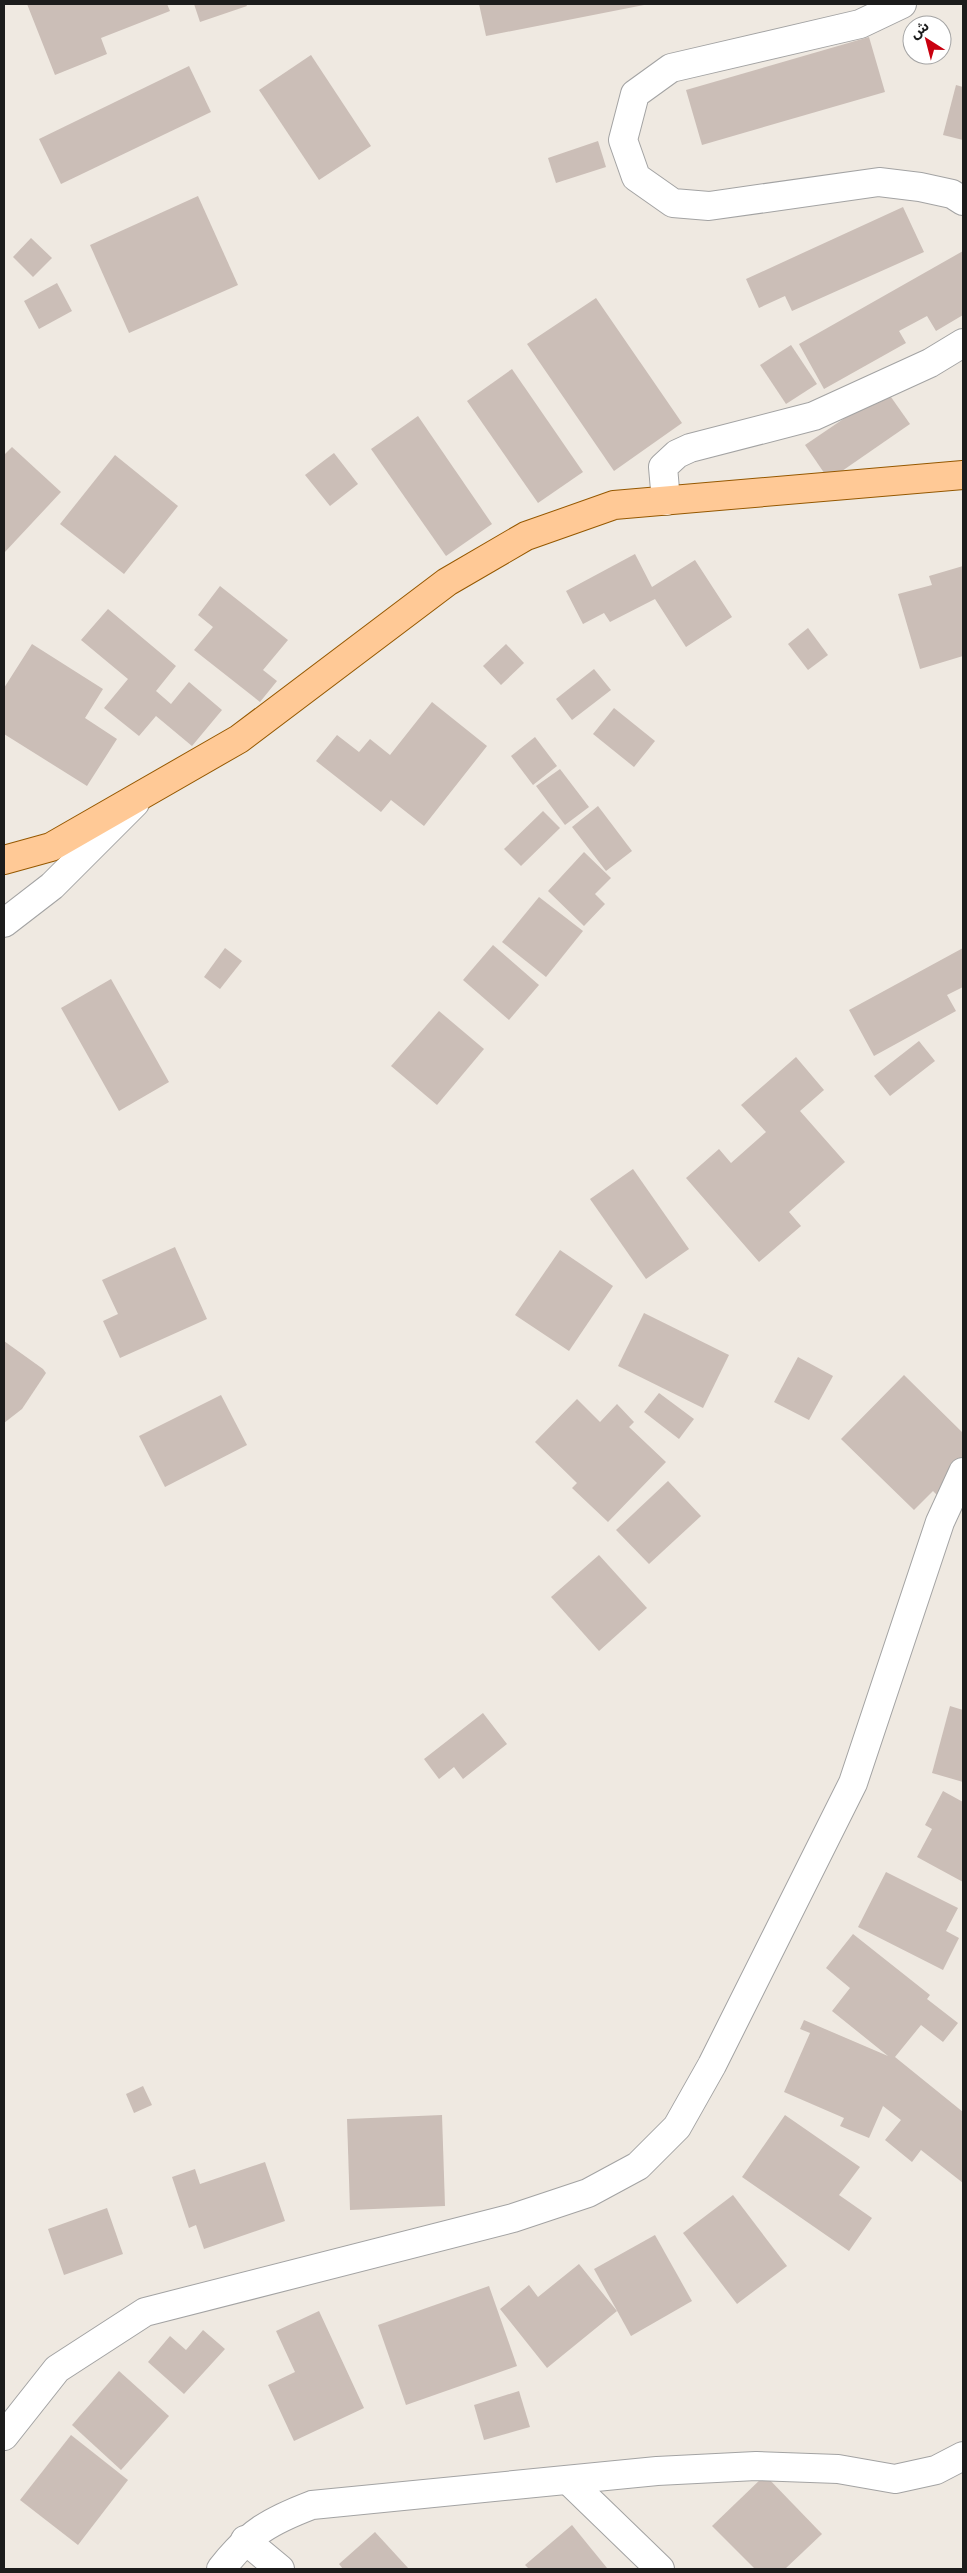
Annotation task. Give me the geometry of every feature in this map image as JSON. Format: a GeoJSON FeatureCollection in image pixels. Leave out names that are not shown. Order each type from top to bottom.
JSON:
{"type":"FeatureCollection","features":[{"type":"Feature","properties":{"kind":"main road"},"geometry":{"type":"LineString","coordinates":[[4,860],[51,847],[140,798],[240,739],[447,582],[526,536],[614,505],[963,475]]}},
{"type":"Feature","properties":{"kind":"street"},"geometry":{"type":"LineString","coordinates":[[902,4],[860,24],[671,68],[635,94],[623,140],[636,177],[673,203],[709,206],[879,182],[920,187],[952,194],[963,201]]}},
{"type":"Feature","properties":{"kind":"street"},"geometry":{"type":"LineString","coordinates":[[666,501],[664,467],[677,454],[690,448],[814,416],[930,363],[963,343]]}},
{"type":"Feature","properties":{"kind":"street"},"geometry":{"type":"LineString","coordinates":[[4,923],[52,886],[140,798]]}},
{"type":"Feature","properties":{"kind":"street"},"geometry":{"type":"LineString","coordinates":[[4,2436],[58,2369],[145,2312],[514,2218],[588,2193],[638,2166],[677,2127],[712,2066],[853,1783],[940,1522],[963,1472]]}},
{"type":"Feature","properties":{"kind":"street"},"geometry":{"type":"LineString","coordinates":[[221,2569],[245,2540],[277,2518],[312,2505],[568,2480],[756,2466],[838,2469],[895,2479],[936,2470],[963,2456]]}},
{"type":"Feature","properties":{"kind":"street"},"geometry":{"type":"LineString","coordinates":[[568,2480],[660,2569]]}},
{"type":"Feature","properties":{"kind":"street"},"geometry":{"type":"LineString","coordinates":[[245,2540],[280,2569]]}},
{"type":"Feature","properties":{"kind":"building"},"geometry":{"type":"Polygon","coordinates":[[[27,4],[167,4],[170,11],[101,38],[107,54],[55,75],[27,4]]]}},
{"type":"Feature","properties":{"kind":"building"},"geometry":{"type":"Polygon","coordinates":[[[194,4],[246,4],[247,6],[200,22],[194,4]]]}},
{"type":"Feature","properties":{"kind":"building"},"geometry":{"type":"Polygon","coordinates":[[[479,4],[644,4],[644,5],[486,36],[479,4]]]}},
{"type":"Feature","properties":{"kind":"building"},"geometry":{"type":"Polygon","coordinates":[[[869,37],[885,92],[702,145],[686,90],[869,37]]]}},
{"type":"Feature","properties":{"kind":"building"},"geometry":{"type":"Polygon","coordinates":[[[311,55],[371,146],[319,180],[259,90],[311,55]]]}},
{"type":"Feature","properties":{"kind":"building"},"geometry":{"type":"Polygon","coordinates":[[[189,66],[211,112],[61,184],[39,139],[189,66]]]}},
{"type":"Feature","properties":{"kind":"building"},"geometry":{"type":"Polygon","coordinates":[[[956,85],[963,87],[963,140],[943,135],[956,85]]]}},
{"type":"Feature","properties":{"kind":"building"},"geometry":{"type":"Polygon","coordinates":[[[598,141],[606,167],[556,183],[548,158],[598,141]]]}},
{"type":"Feature","properties":{"kind":"building"},"geometry":{"type":"Polygon","coordinates":[[[198,196],[238,285],[129,333],[90,245],[198,196]]]}},
{"type":"Feature","properties":{"kind":"building"},"geometry":{"type":"Polygon","coordinates":[[[903,207],[924,252],[792,311],[785,296],[759,308],[746,279],[903,207]]]}},
{"type":"Feature","properties":{"kind":"building"},"geometry":{"type":"Polygon","coordinates":[[[31,238],[52,258],[33,277],[13,257],[31,238]]]}},
{"type":"Feature","properties":{"kind":"building"},"geometry":{"type":"Polygon","coordinates":[[[963,251],[963,315],[936,331],[927,316],[899,331],[906,343],[824,389],[799,344],[963,251]]]}},
{"type":"Feature","properties":{"kind":"building"},"geometry":{"type":"Polygon","coordinates":[[[57,283],[72,311],[39,329],[24,301],[57,283]]]}},
{"type":"Feature","properties":{"kind":"building"},"geometry":{"type":"Polygon","coordinates":[[[596,298],[682,423],[614,471],[527,344],[596,298]]]}},
{"type":"Feature","properties":{"kind":"building"},"geometry":{"type":"Polygon","coordinates":[[[791,345],[817,384],[786,404],[760,365],[791,345]]]}},
{"type":"Feature","properties":{"kind":"building"},"geometry":{"type":"Polygon","coordinates":[[[512,369],[583,472],[538,503],[467,401],[512,369]]]}},
{"type":"Feature","properties":{"kind":"building"},"geometry":{"type":"Polygon","coordinates":[[[886,390],[910,424],[829,480],[805,445],[886,390]]]}},
{"type":"Feature","properties":{"kind":"building"},"geometry":{"type":"Polygon","coordinates":[[[418,416],[492,524],[446,556],[371,449],[418,416]]]}},
{"type":"Feature","properties":{"kind":"building"},"geometry":{"type":"Polygon","coordinates":[[[12,447],[61,492],[4,553],[4,455],[12,447]]]}},
{"type":"Feature","properties":{"kind":"building"},"geometry":{"type":"Polygon","coordinates":[[[334,453],[358,484],[330,506],[305,475],[334,453]]]}},
{"type":"Feature","properties":{"kind":"building"},"geometry":{"type":"Polygon","coordinates":[[[115,455],[178,506],[124,574],[60,524],[115,455]]]}},
{"type":"Feature","properties":{"kind":"building"},"geometry":{"type":"Polygon","coordinates":[[[635,554],[652,587],[695,560],[732,617],[686,647],[655,599],[610,622],[604,613],[583,624],[566,591],[635,554]]]}},
{"type":"Feature","properties":{"kind":"building"},"geometry":{"type":"Polygon","coordinates":[[[963,566],[963,656],[920,669],[898,594],[932,585],[929,576],[963,566]]]}},
{"type":"Feature","properties":{"kind":"building"},"geometry":{"type":"Polygon","coordinates":[[[220,586],[288,640],[263,670],[277,681],[260,702],[194,650],[213,627],[198,615],[220,586]]]}},
{"type":"Feature","properties":{"kind":"building"},"geometry":{"type":"Polygon","coordinates":[[[108,609],[176,666],[156,691],[171,704],[189,682],[222,710],[192,746],[156,716],[139,736],[104,708],[128,679],[81,640],[108,609]]]}},
{"type":"Feature","properties":{"kind":"building"},"geometry":{"type":"Polygon","coordinates":[[[808,628],[828,655],[808,670],[788,644],[808,628]]]}},
{"type":"Feature","properties":{"kind":"building"},"geometry":{"type":"Polygon","coordinates":[[[32,644],[103,689],[85,718],[117,739],[87,786],[4,734],[4,688],[32,644]]]}},
{"type":"Feature","properties":{"kind":"building"},"geometry":{"type":"Polygon","coordinates":[[[506,644],[524,663],[501,685],[483,666],[506,644]]]}},
{"type":"Feature","properties":{"kind":"building"},"geometry":{"type":"Polygon","coordinates":[[[594,669],[611,690],[572,720],[556,699],[594,669]]]}},
{"type":"Feature","properties":{"kind":"building"},"geometry":{"type":"Polygon","coordinates":[[[432,702],[487,746],[424,826],[391,800],[381,812],[316,761],[337,735],[359,752],[370,739],[390,755],[432,702]]]}},
{"type":"Feature","properties":{"kind":"building"},"geometry":{"type":"Polygon","coordinates":[[[614,708],[655,741],[634,767],[593,734],[614,708]]]}},
{"type":"Feature","properties":{"kind":"building"},"geometry":{"type":"Polygon","coordinates":[[[535,737],[557,766],[533,785],[511,756],[535,737]]]}},
{"type":"Feature","properties":{"kind":"building"},"geometry":{"type":"Polygon","coordinates":[[[560,769],[589,807],[565,825],[536,786],[560,769]]]}},
{"type":"Feature","properties":{"kind":"building"},"geometry":{"type":"Polygon","coordinates":[[[598,806],[632,851],[606,871],[572,827],[598,806]]]}},
{"type":"Feature","properties":{"kind":"building"},"geometry":{"type":"Polygon","coordinates":[[[543,811],[560,828],[521,866],[504,849],[543,811]]]}},
{"type":"Feature","properties":{"kind":"building"},"geometry":{"type":"Polygon","coordinates":[[[584,852],[611,878],[595,894],[605,904],[584,926],[548,891],[584,852]]]}},
{"type":"Feature","properties":{"kind":"building"},"geometry":{"type":"Polygon","coordinates":[[[539,897],[583,931],[546,977],[502,942],[539,897]]]}},
{"type":"Feature","properties":{"kind":"building"},"geometry":{"type":"Polygon","coordinates":[[[493,945],[539,985],[509,1020],[463,980],[493,945]]]}},
{"type":"Feature","properties":{"kind":"building"},"geometry":{"type":"Polygon","coordinates":[[[225,948],[242,961],[220,989],[204,977],[225,948]]]}},
{"type":"Feature","properties":{"kind":"building"},"geometry":{"type":"Polygon","coordinates":[[[963,948],[963,987],[947,995],[956,1011],[874,1056],[849,1010],[963,948]]]}},
{"type":"Feature","properties":{"kind":"building"},"geometry":{"type":"Polygon","coordinates":[[[111,979],[169,1082],[119,1111],[61,1008],[111,979]]]}},
{"type":"Feature","properties":{"kind":"building"},"geometry":{"type":"Polygon","coordinates":[[[439,1011],[484,1049],[437,1105],[391,1066],[439,1011]]]}},
{"type":"Feature","properties":{"kind":"building"},"geometry":{"type":"Polygon","coordinates":[[[919,1041],[935,1061],[890,1096],[874,1076],[919,1041]]]}},
{"type":"Feature","properties":{"kind":"building"},"geometry":{"type":"Polygon","coordinates":[[[796,1057],[824,1090],[800,1111],[845,1162],[789,1212],[801,1226],[759,1262],[686,1178],[719,1149],[731,1163],[766,1132],[741,1105],[796,1057]]]}},
{"type":"Feature","properties":{"kind":"building"},"geometry":{"type":"Polygon","coordinates":[[[633,1169],[689,1249],[646,1279],[590,1199],[633,1169]]]}},
{"type":"Feature","properties":{"kind":"building"},"geometry":{"type":"Polygon","coordinates":[[[175,1247],[207,1319],[120,1358],[103,1321],[118,1314],[102,1280],[175,1247]]]}},
{"type":"Feature","properties":{"kind":"building"},"geometry":{"type":"Polygon","coordinates":[[[560,1250],[613,1286],[569,1351],[515,1315],[560,1250]]]}},
{"type":"Feature","properties":{"kind":"building"},"geometry":{"type":"Polygon","coordinates":[[[644,1313],[729,1355],[703,1408],[618,1366],[644,1313]]]}},
{"type":"Feature","properties":{"kind":"building"},"geometry":{"type":"Polygon","coordinates":[[[4,1341],[46,1373],[22,1409],[4,1423],[4,1341]]]}},
{"type":"Feature","properties":{"kind":"building"},"geometry":{"type":"Polygon","coordinates":[[[798,1357],[833,1376],[809,1420],[774,1402],[798,1357]]]}},
{"type":"Feature","properties":{"kind":"building"},"geometry":{"type":"Polygon","coordinates":[[[904,1375],[963,1433],[963,1478],[942,1500],[933,1491],[914,1510],[841,1439],[904,1375]]]}},
{"type":"Feature","properties":{"kind":"building"},"geometry":{"type":"Polygon","coordinates":[[[659,1393],[694,1419],[679,1439],[644,1412],[659,1393]]]}},
{"type":"Feature","properties":{"kind":"building"},"geometry":{"type":"Polygon","coordinates":[[[221,1395],[247,1445],[165,1487],[139,1436],[221,1395]]]}},
{"type":"Feature","properties":{"kind":"building"},"geometry":{"type":"Polygon","coordinates":[[[577,1399],[600,1422],[617,1404],[634,1422],[629,1427],[666,1462],[608,1522],[572,1488],[577,1483],[535,1442],[577,1399]]]}},
{"type":"Feature","properties":{"kind":"building"},"geometry":{"type":"Polygon","coordinates":[[[668,1481],[701,1516],[649,1564],[616,1530],[668,1481]]]}},
{"type":"Feature","properties":{"kind":"building"},"geometry":{"type":"Polygon","coordinates":[[[599,1555],[647,1608],[599,1651],[551,1597],[599,1555]]]}},
{"type":"Feature","properties":{"kind":"building"},"geometry":{"type":"Polygon","coordinates":[[[950,1706],[963,1710],[963,1782],[932,1773],[950,1706]]]}},
{"type":"Feature","properties":{"kind":"building"},"geometry":{"type":"Polygon","coordinates":[[[483,1713],[507,1744],[463,1779],[454,1767],[439,1779],[424,1759],[483,1713]]]}},
{"type":"Feature","properties":{"kind":"building"},"geometry":{"type":"Polygon","coordinates":[[[943,1791],[963,1802],[963,1882],[917,1857],[932,1829],[925,1825],[943,1791]]]}},
{"type":"Feature","properties":{"kind":"building"},"geometry":{"type":"Polygon","coordinates":[[[886,1872],[958,1908],[946,1931],[959,1938],[943,1970],[858,1927],[886,1872]]]}},
{"type":"Feature","properties":{"kind":"building"},"geometry":{"type":"Polygon","coordinates":[[[853,1934],[930,1995],[927,1999],[958,2023],[943,2042],[921,2025],[895,2057],[963,2112],[963,2183],[921,2150],[912,2162],[885,2140],[901,2120],[883,2106],[869,2138],[840,2126],[844,2118],[784,2092],[810,2033],[800,2029],[804,2020],[888,2056],[832,2011],[850,1988],[826,1968],[853,1934]]]}},
{"type":"Feature","properties":{"kind":"building"},"geometry":{"type":"Polygon","coordinates":[[[143,2086],[152,2105],[134,2113],[126,2094],[143,2086]]]}},
{"type":"Feature","properties":{"kind":"building"},"geometry":{"type":"Polygon","coordinates":[[[442,2115],[445,2206],[350,2210],[347,2119],[442,2115]]]}},
{"type":"Feature","properties":{"kind":"building"},"geometry":{"type":"Polygon","coordinates":[[[785,2115],[860,2167],[839,2195],[872,2218],[849,2251],[742,2177],[785,2115]]]}},
{"type":"Feature","properties":{"kind":"building"},"geometry":{"type":"Polygon","coordinates":[[[265,2162],[285,2221],[204,2249],[196,2225],[189,2228],[172,2177],[195,2169],[200,2184],[265,2162]]]}},
{"type":"Feature","properties":{"kind":"building"},"geometry":{"type":"Polygon","coordinates":[[[733,2195],[787,2266],[737,2304],[683,2233],[733,2195]]]}},
{"type":"Feature","properties":{"kind":"building"},"geometry":{"type":"Polygon","coordinates":[[[107,2208],[123,2254],[64,2275],[48,2229],[107,2208]]]}},
{"type":"Feature","properties":{"kind":"building"},"geometry":{"type":"Polygon","coordinates":[[[655,2235],[692,2301],[631,2336],[594,2269],[655,2235]]]}},
{"type":"Feature","properties":{"kind":"building"},"geometry":{"type":"Polygon","coordinates":[[[579,2264],[617,2311],[547,2368],[500,2309],[529,2285],[538,2297],[579,2264]]]}},
{"type":"Feature","properties":{"kind":"building"},"geometry":{"type":"Polygon","coordinates":[[[489,2286],[517,2366],[406,2405],[378,2325],[489,2286]]]}},
{"type":"Feature","properties":{"kind":"building"},"geometry":{"type":"Polygon","coordinates":[[[319,2311],[364,2408],[294,2441],[268,2385],[295,2372],[276,2331],[319,2311]]]}},
{"type":"Feature","properties":{"kind":"building"},"geometry":{"type":"Polygon","coordinates":[[[203,2330],[225,2349],[184,2394],[148,2362],[170,2336],[186,2350],[203,2330]]]}},
{"type":"Feature","properties":{"kind":"building"},"geometry":{"type":"Polygon","coordinates":[[[119,2371],[169,2416],[121,2470],[72,2425],[119,2371]]]}},
{"type":"Feature","properties":{"kind":"building"},"geometry":{"type":"Polygon","coordinates":[[[519,2391],[530,2427],[484,2440],[474,2405],[519,2391]]]}},
{"type":"Feature","properties":{"kind":"building"},"geometry":{"type":"Polygon","coordinates":[[[71,2435],[128,2480],[78,2545],[20,2500],[71,2435]]]}},
{"type":"Feature","properties":{"kind":"building"},"geometry":{"type":"Polygon","coordinates":[[[765,2475],[822,2534],[785,2569],[755,2569],[712,2526],[765,2475]]]}},
{"type":"Feature","properties":{"kind":"building"},"geometry":{"type":"Polygon","coordinates":[[[572,2525],[607,2568],[529,2569],[525,2565],[572,2525]]]}},
{"type":"Feature","properties":{"kind":"building"},"geometry":{"type":"Polygon","coordinates":[[[375,2532],[409,2569],[343,2569],[339,2564],[375,2532]]]}}]}
